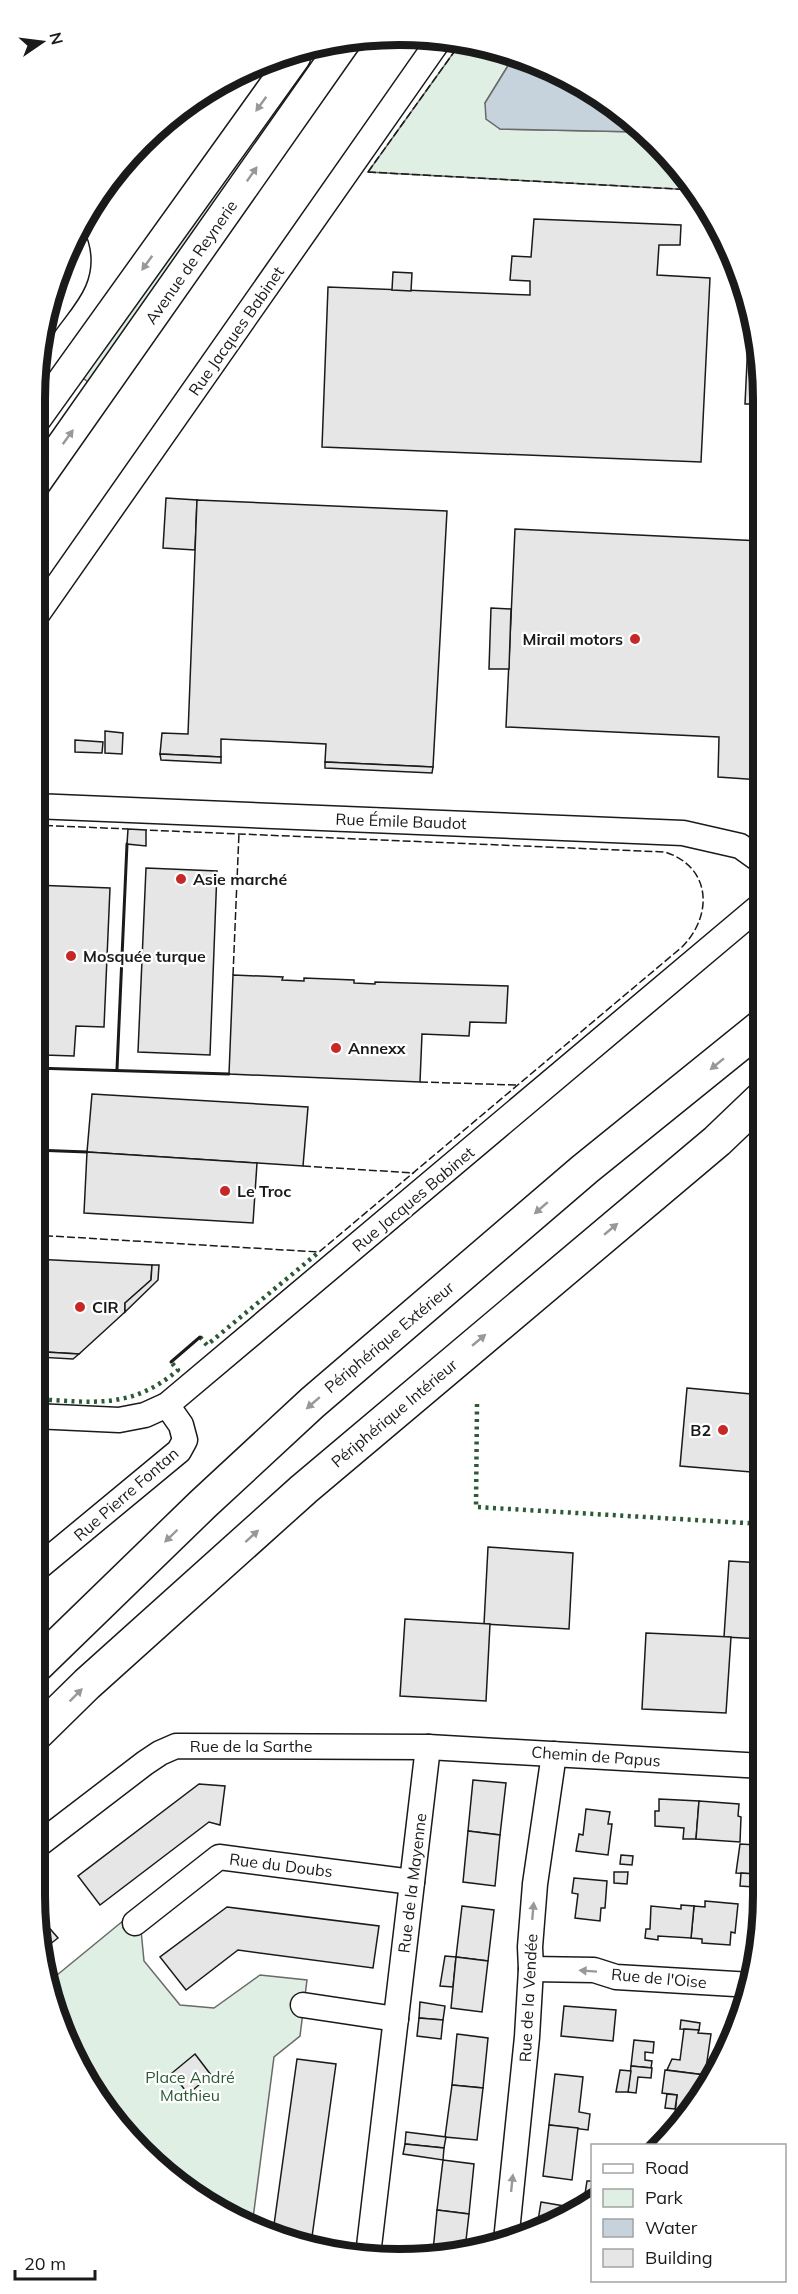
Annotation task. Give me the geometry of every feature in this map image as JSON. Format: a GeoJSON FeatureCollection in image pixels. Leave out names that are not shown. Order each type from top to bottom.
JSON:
{"type":"FeatureCollection","features":[{"type":"Feature","properties":{"kind":"highway","name":"Périphérique Extérieur"},"geometry":{"type":"LineString","coordinates":[[45,1657],[203,1504],[312,1403],[585,1169],[753,1033]]}},
{"type":"Feature","properties":{"kind":"highway","name":"Périphérique Intérieur"},"geometry":{"type":"LineString","coordinates":[[45,1725],[87,1684],[304,1489],[717,1141],[753,1107]]}},
{"type":"Feature","properties":{"kind":"highway"},"geometry":{"type":"LineString","coordinates":[[717,1141],[753,1127]]}},
{"type":"Feature","properties":{"kind":"street","name":"Rue Jacques Babinet"},"geometry":{"type":"LineString","coordinates":[[45,603],[434,47]]}},
{"type":"Feature","properties":{"kind":"street","name":"Avenue de Reynerie"},"geometry":{"type":"LineString","coordinates":[[45,469],[338,51]]}},
{"type":"Feature","properties":{"kind":"street"},"geometry":{"type":"LineString","coordinates":[[45,406],[291,62]]}},
{"type":"Feature","properties":{"kind":"street"},"geometry":{"type":"LineString","coordinates":[[58,305],[75,281],[79,271],[77,253]]}},
{"type":"Feature","properties":{"kind":"street","name":"Rue Émile Baudot"},"geometry":{"type":"LineString","coordinates":[[45,806],[683,833],[740,846],[753,855]]}},
{"type":"Feature","properties":{"kind":"street","name":"Rue Jacques Babinet"},"geometry":{"type":"LineString","coordinates":[[45,1417],[119,1420],[145,1415],[167,1405],[753,912]]}},
{"type":"Feature","properties":{"kind":"street","name":"Rue Pierre Fontan"},"geometry":{"type":"LineString","coordinates":[[45,1562],[179,1451],[185,1440],[181,1425],[167,1405]]}},
{"type":"Feature","properties":{"kind":"street","name":"Rue de la Sarthe"},"geometry":{"type":"LineString","coordinates":[[45,1840],[146,1763],[176,1746],[428,1747]]}},
{"type":"Feature","properties":{"kind":"street","name":"Chemin de Papus"},"geometry":{"type":"LineString","coordinates":[[428,1747],[753,1766]]}},
{"type":"Feature","properties":{"kind":"street","name":"Rue de la Mayenne"},"geometry":{"type":"LineString","coordinates":[[369,2247],[428,1747]]}},
{"type":"Feature","properties":{"kind":"street","name":"Rue de la Vendée"},"geometry":{"type":"LineString","coordinates":[[507,2232],[527,2037],[535,1884],[554,1754]]}},
{"type":"Feature","properties":{"kind":"street","name":"Rue du Doubs"},"geometry":{"type":"LineString","coordinates":[[135,1923],[219,1857],[412,1882]]}},
{"type":"Feature","properties":{"kind":"street","name":"Rue de l'Oise"},"geometry":{"type":"LineString","coordinates":[[531,1969],[594,1970],[616,1977],[741,1987]]}},
{"type":"Feature","properties":{"kind":"street"},"geometry":{"type":"LineString","coordinates":[[303,2006],[396,2019]]}},
{"type":"Feature","properties":{"kind":"green space"},"geometry":{"type":"Polygon","coordinates":[[[456,50],[510,63],[485,103],[500,129],[631,132],[665,166],[684,189],[368,172],[456,50]]]}},
{"type":"Feature","properties":{"kind":"green space"},"geometry":{"type":"Polygon","coordinates":[[[325,53],[91,384],[76,373],[298,60],[325,53]]]}},
{"type":"Feature","properties":{"kind":"green space","name":"Place André Mathieu"},"geometry":{"type":"Polygon","coordinates":[[[129,1916],[141,1930],[144,1961],[180,2005],[214,2008],[260,1975],[307,1980],[300,2036],[274,2057],[253,2217],[222,2202],[183,2176],[149,2145],[118,2111],[92,2072],[82,2052],[64,2009],[55,1977],[129,1916]]]}},
{"type":"Feature","properties":{"kind":"water"},"geometry":{"type":"Polygon","coordinates":[[[510,63],[576,92],[615,118],[631,132],[500,129],[486,119],[485,103],[510,63]]]}},
{"type":"Feature","properties":{"kind":"building"},"geometry":{"type":"Polygon","coordinates":[[[534,219],[681,225],[680,245],[659,245],[657,275],[710,278],[701,462],[322,447],[328,287],[530,295],[530,281],[510,280],[512,256],[531,257],[534,219]]]}},
{"type":"Feature","properties":{"kind":"building"},"geometry":{"type":"Polygon","coordinates":[[[393,272],[412,273],[411,291],[392,290],[393,272]]]}},
{"type":"Feature","properties":{"kind":"building"},"geometry":{"type":"Polygon","coordinates":[[[748,341],[753,404],[745,404],[748,341]]]}},
{"type":"Feature","properties":{"kind":"building"},"geometry":{"type":"Polygon","coordinates":[[[166,498],[197,500],[195,550],[163,548],[166,498]]]}},
{"type":"Feature","properties":{"kind":"building"},"geometry":{"type":"Polygon","coordinates":[[[197,500],[447,511],[433,767],[325,762],[326,744],[221,739],[221,757],[160,754],[162,733],[188,734],[197,500]]]}},
{"type":"Feature","properties":{"kind":"building","name":"Mirail motors"},"geometry":{"type":"Polygon","coordinates":[[[515,529],[753,541],[753,779],[718,777],[719,737],[506,727],[515,529]]]}},
{"type":"Feature","properties":{"kind":"building"},"geometry":{"type":"Polygon","coordinates":[[[491,608],[511,609],[509,669],[489,669],[491,608]]]}},
{"type":"Feature","properties":{"kind":"building"},"geometry":{"type":"Polygon","coordinates":[[[105,731],[123,733],[122,754],[105,753],[105,731]]]}},
{"type":"Feature","properties":{"kind":"building"},"geometry":{"type":"Polygon","coordinates":[[[75,740],[103,742],[102,753],[75,752],[75,740]]]}},
{"type":"Feature","properties":{"kind":"building"},"geometry":{"type":"Polygon","coordinates":[[[160,754],[221,757],[221,763],[161,760],[160,754]]]}},
{"type":"Feature","properties":{"kind":"building"},"geometry":{"type":"Polygon","coordinates":[[[325,762],[433,767],[432,773],[325,768],[325,762]]]}},
{"type":"Feature","properties":{"kind":"building"},"geometry":{"type":"Polygon","coordinates":[[[128,829],[146,830],[146,846],[127,844],[128,829]]]}},
{"type":"Feature","properties":{"kind":"building"},"geometry":{"type":"Polygon","coordinates":[[[146,868],[217,871],[210,1055],[138,1052],[146,868]]]}},
{"type":"Feature","properties":{"kind":"building","name":"Mosquée turque"},"geometry":{"type":"Polygon","coordinates":[[[45,885],[110,888],[104,1027],[76,1026],[74,1056],[45,1055],[45,885]]]}},
{"type":"Feature","properties":{"kind":"building"},"geometry":{"type":"Polygon","coordinates":[[[233,975],[283,977],[282,980],[304,981],[304,978],[354,980],[354,983],[375,984],[375,982],[508,986],[506,1023],[470,1022],[469,1036],[422,1034],[420,1082],[229,1074],[233,975]]]}},
{"type":"Feature","properties":{"kind":"building"},"geometry":{"type":"Polygon","coordinates":[[[92,1094],[308,1107],[303,1166],[87,1152],[92,1094]]]}},
{"type":"Feature","properties":{"kind":"building"},"geometry":{"type":"Polygon","coordinates":[[[87,1152],[257,1163],[253,1223],[84,1213],[87,1152]]]}},
{"type":"Feature","properties":{"kind":"building","name":"CIR"},"geometry":{"type":"Polygon","coordinates":[[[45,1260],[152,1265],[151,1280],[125,1303],[125,1312],[79,1354],[45,1352],[45,1260]]]}},
{"type":"Feature","properties":{"kind":"building"},"geometry":{"type":"Polygon","coordinates":[[[152,1265],[159,1265],[158,1280],[125,1312],[125,1303],[151,1280],[152,1265]]]}},
{"type":"Feature","properties":{"kind":"building"},"geometry":{"type":"Polygon","coordinates":[[[45,1352],[79,1354],[73,1359],[45,1357],[45,1352]]]}},
{"type":"Feature","properties":{"kind":"building","name":"B2"},"geometry":{"type":"Polygon","coordinates":[[[687,1388],[753,1394],[753,1472],[680,1466],[687,1388]]]}},
{"type":"Feature","properties":{"kind":"building"},"geometry":{"type":"Polygon","coordinates":[[[488,1547],[573,1553],[569,1629],[484,1624],[488,1547]]]}},
{"type":"Feature","properties":{"kind":"building"},"geometry":{"type":"Polygon","coordinates":[[[729,1561],[753,1562],[753,1638],[724,1637],[729,1561]]]}},
{"type":"Feature","properties":{"kind":"building"},"geometry":{"type":"Polygon","coordinates":[[[405,1619],[490,1624],[486,1701],[400,1696],[405,1619]]]}},
{"type":"Feature","properties":{"kind":"building"},"geometry":{"type":"Polygon","coordinates":[[[646,1633],[731,1637],[726,1713],[642,1709],[646,1633]]]}},
{"type":"Feature","properties":{"kind":"building"},"geometry":{"type":"Polygon","coordinates":[[[473,1780],[506,1783],[500,1835],[468,1831],[473,1780]]]}},
{"type":"Feature","properties":{"kind":"building"},"geometry":{"type":"Polygon","coordinates":[[[199,1784],[225,1786],[220,1825],[209,1822],[100,1905],[78,1876],[199,1784]]]}},
{"type":"Feature","properties":{"kind":"building"},"geometry":{"type":"Polygon","coordinates":[[[659,1799],[699,1801],[696,1839],[683,1839],[684,1828],[655,1826],[655,1811],[659,1811],[659,1799]]]}},
{"type":"Feature","properties":{"kind":"building"},"geometry":{"type":"Polygon","coordinates":[[[699,1801],[739,1804],[740,1842],[696,1839],[699,1801]]]}},
{"type":"Feature","properties":{"kind":"building"},"geometry":{"type":"Polygon","coordinates":[[[586,1809],[610,1812],[608,1824],[612,1824],[608,1855],[576,1851],[579,1834],[583,1835],[586,1809]]]}},
{"type":"Feature","properties":{"kind":"building"},"geometry":{"type":"Polygon","coordinates":[[[468,1831],[500,1835],[495,1886],[463,1882],[468,1831]]]}},
{"type":"Feature","properties":{"kind":"building"},"geometry":{"type":"Polygon","coordinates":[[[740,1844],[753,1845],[753,1874],[736,1873],[740,1844]]]}},
{"type":"Feature","properties":{"kind":"building"},"geometry":{"type":"Polygon","coordinates":[[[621,1855],[633,1856],[632,1865],[620,1864],[621,1855]]]}},
{"type":"Feature","properties":{"kind":"building"},"geometry":{"type":"Polygon","coordinates":[[[614,1872],[628,1872],[627,1884],[614,1883],[614,1872]]]}},
{"type":"Feature","properties":{"kind":"building"},"geometry":{"type":"Polygon","coordinates":[[[741,1873],[753,1874],[753,1887],[740,1886],[741,1873]]]}},
{"type":"Feature","properties":{"kind":"building"},"geometry":{"type":"Polygon","coordinates":[[[574,1878],[607,1881],[605,1908],[601,1908],[600,1921],[575,1918],[578,1894],[572,1893],[574,1878]]]}},
{"type":"Feature","properties":{"kind":"building"},"geometry":{"type":"Polygon","coordinates":[[[705,1901],[738,1904],[735,1933],[731,1932],[730,1945],[702,1943],[702,1939],[691,1938],[694,1906],[705,1907],[705,1901]]]}},
{"type":"Feature","properties":{"kind":"building"},"geometry":{"type":"Polygon","coordinates":[[[681,1905],[694,1906],[691,1938],[658,1936],[658,1940],[645,1938],[646,1929],[650,1929],[651,1906],[681,1909],[681,1905]]]}},
{"type":"Feature","properties":{"kind":"building"},"geometry":{"type":"Polygon","coordinates":[[[462,1906],[494,1910],[488,1961],[456,1957],[462,1906]]]}},
{"type":"Feature","properties":{"kind":"building"},"geometry":{"type":"Polygon","coordinates":[[[227,1907],[379,1926],[373,1968],[238,1950],[186,1990],[160,1957],[227,1907]]]}},
{"type":"Feature","properties":{"kind":"building"},"geometry":{"type":"Polygon","coordinates":[[[47,1925],[58,1938],[49,1945],[47,1925]]]}},
{"type":"Feature","properties":{"kind":"building"},"geometry":{"type":"Polygon","coordinates":[[[445,1956],[456,1957],[453,1987],[440,1986],[445,1956]]]}},
{"type":"Feature","properties":{"kind":"building"},"geometry":{"type":"Polygon","coordinates":[[[456,1957],[488,1961],[482,2012],[451,2008],[456,1957]]]}},
{"type":"Feature","properties":{"kind":"building"},"geometry":{"type":"Polygon","coordinates":[[[420,2002],[445,2006],[443,2020],[419,2018],[420,2002]]]}},
{"type":"Feature","properties":{"kind":"building"},"geometry":{"type":"Polygon","coordinates":[[[564,2006],[616,2010],[613,2041],[561,2036],[564,2006]]]}},
{"type":"Feature","properties":{"kind":"building"},"geometry":{"type":"Polygon","coordinates":[[[419,2018],[443,2020],[441,2039],[417,2036],[419,2018]]]}},
{"type":"Feature","properties":{"kind":"building"},"geometry":{"type":"Polygon","coordinates":[[[681,2020],[700,2023],[699,2030],[680,2029],[681,2020]]]}},
{"type":"Feature","properties":{"kind":"building"},"geometry":{"type":"Polygon","coordinates":[[[684,2029],[711,2034],[704,2075],[667,2070],[672,2059],[680,2060],[684,2029]]]}},
{"type":"Feature","properties":{"kind":"building"},"geometry":{"type":"Polygon","coordinates":[[[457,2034],[488,2038],[483,2088],[452,2085],[457,2034]]]}},
{"type":"Feature","properties":{"kind":"building"},"geometry":{"type":"Polygon","coordinates":[[[634,2040],[654,2042],[653,2053],[645,2052],[645,2060],[652,2061],[651,2068],[631,2066],[634,2040]]]}},
{"type":"Feature","properties":{"kind":"building"},"geometry":{"type":"Polygon","coordinates":[[[195,2054],[211,2075],[188,2094],[172,2073],[195,2054]]]}},
{"type":"Feature","properties":{"kind":"building"},"geometry":{"type":"Polygon","coordinates":[[[297,2059],[336,2064],[312,2238],[274,2226],[297,2059]]]}},
{"type":"Feature","properties":{"kind":"building"},"geometry":{"type":"Polygon","coordinates":[[[631,2066],[652,2068],[651,2078],[638,2077],[636,2093],[628,2092],[631,2066]]]}},
{"type":"Feature","properties":{"kind":"building"},"geometry":{"type":"Polygon","coordinates":[[[620,2070],[631,2071],[628,2092],[616,2092],[620,2070]]]}},
{"type":"Feature","properties":{"kind":"building"},"geometry":{"type":"Polygon","coordinates":[[[665,2070],[704,2075],[677,2114],[675,2114],[677,2095],[662,2093],[665,2070]]]}},
{"type":"Feature","properties":{"kind":"building"},"geometry":{"type":"Polygon","coordinates":[[[555,2074],[583,2077],[579,2112],[590,2114],[588,2130],[549,2125],[555,2074]]]}},
{"type":"Feature","properties":{"kind":"building"},"geometry":{"type":"Polygon","coordinates":[[[452,2085],[483,2088],[477,2140],[445,2137],[452,2085]]]}},
{"type":"Feature","properties":{"kind":"building"},"geometry":{"type":"Polygon","coordinates":[[[667,2094],[677,2095],[675,2109],[665,2108],[667,2094]]]}},
{"type":"Feature","properties":{"kind":"building"},"geometry":{"type":"Polygon","coordinates":[[[549,2125],[578,2128],[572,2180],[543,2176],[549,2125]]]}},
{"type":"Feature","properties":{"kind":"building"},"geometry":{"type":"Polygon","coordinates":[[[406,2132],[446,2137],[444,2148],[405,2144],[406,2132]]]}},
{"type":"Feature","properties":{"kind":"building"},"geometry":{"type":"Polygon","coordinates":[[[405,2144],[444,2148],[443,2160],[403,2154],[405,2144]]]}},
{"type":"Feature","properties":{"kind":"building"},"geometry":{"type":"Polygon","coordinates":[[[443,2160],[474,2164],[469,2214],[437,2210],[443,2160]]]}},
{"type":"Feature","properties":{"kind":"building"},"geometry":{"type":"Polygon","coordinates":[[[587,2181],[591,2181],[591,2192],[585,2194],[587,2181]]]}},
{"type":"Feature","properties":{"kind":"building"},"geometry":{"type":"Polygon","coordinates":[[[541,2202],[567,2206],[556,2212],[538,2220],[541,2202]]]}},
{"type":"Feature","properties":{"kind":"building"},"geometry":{"type":"Polygon","coordinates":[[[437,2210],[469,2214],[466,2242],[433,2247],[437,2210]]]}},
{"type":"Feature","properties":{"kind":"hedge"},"geometry":{"type":"LineString","coordinates":[[200,1337],[207,1345],[319,1252]]}},
{"type":"Feature","properties":{"kind":"hedge"},"geometry":{"type":"LineString","coordinates":[[45,1400],[93,1402],[127,1398],[161,1383],[178,1370],[171,1362]]}},
{"type":"Feature","properties":{"kind":"hedge"},"geometry":{"type":"LineString","coordinates":[[477,1404],[476,1507],[753,1523]]}},
{"type":"Feature","properties":{"kind":"fence"},"geometry":{"type":"LineString","coordinates":[[368,172],[456,50]]}},
{"type":"Feature","properties":{"kind":"fence"},"geometry":{"type":"LineString","coordinates":[[368,172],[684,189]]}},
{"type":"Feature","properties":{"kind":"fence"},"geometry":{"type":"LineString","coordinates":[[45,825],[128,829]]}},
{"type":"Feature","properties":{"kind":"fence"},"geometry":{"type":"LineString","coordinates":[[45,1236],[319,1252],[682,947],[692,935],[703,907],[703,894],[699,880],[692,869],[680,859],[665,852],[146,830]]}},
{"type":"Feature","properties":{"kind":"fence"},"geometry":{"type":"LineString","coordinates":[[233,975],[239,833]]}},
{"type":"Feature","properties":{"kind":"fence"},"geometry":{"type":"LineString","coordinates":[[420,1082],[517,1085]]}},
{"type":"Feature","properties":{"kind":"fence"},"geometry":{"type":"LineString","coordinates":[[303,1166],[414,1173]]}},
{"type":"Feature","properties":{"kind":"wall"},"geometry":{"type":"LineString","coordinates":[[117,1069],[127,844]]}},
{"type":"Feature","properties":{"kind":"wall"},"geometry":{"type":"LineString","coordinates":[[45,1068],[229,1074]]}},
{"type":"Feature","properties":{"kind":"wall"},"geometry":{"type":"LineString","coordinates":[[45,1150],[87,1152]]}},
{"type":"Feature","properties":{"kind":"wall"},"geometry":{"type":"LineString","coordinates":[[171,1362],[200,1337]]}},
{"type":"Feature","properties":{"kind":"place","name":"Mirail motors"},"geometry":{"type":"Point","coordinates":[635,639]}},
{"type":"Feature","properties":{"kind":"place","name":"Asie marché"},"geometry":{"type":"Point","coordinates":[181,879]}},
{"type":"Feature","properties":{"kind":"place","name":"Mosquée turque"},"geometry":{"type":"Point","coordinates":[71,956]}},
{"type":"Feature","properties":{"kind":"place","name":"Annexx"},"geometry":{"type":"Point","coordinates":[336,1048]}},
{"type":"Feature","properties":{"kind":"place","name":"Le Troc"},"geometry":{"type":"Point","coordinates":[225,1191]}},
{"type":"Feature","properties":{"kind":"place","name":"CIR"},"geometry":{"type":"Point","coordinates":[80,1307]}},
{"type":"Feature","properties":{"kind":"place","name":"B2"},"geometry":{"type":"Point","coordinates":[723,1430]}}]}
